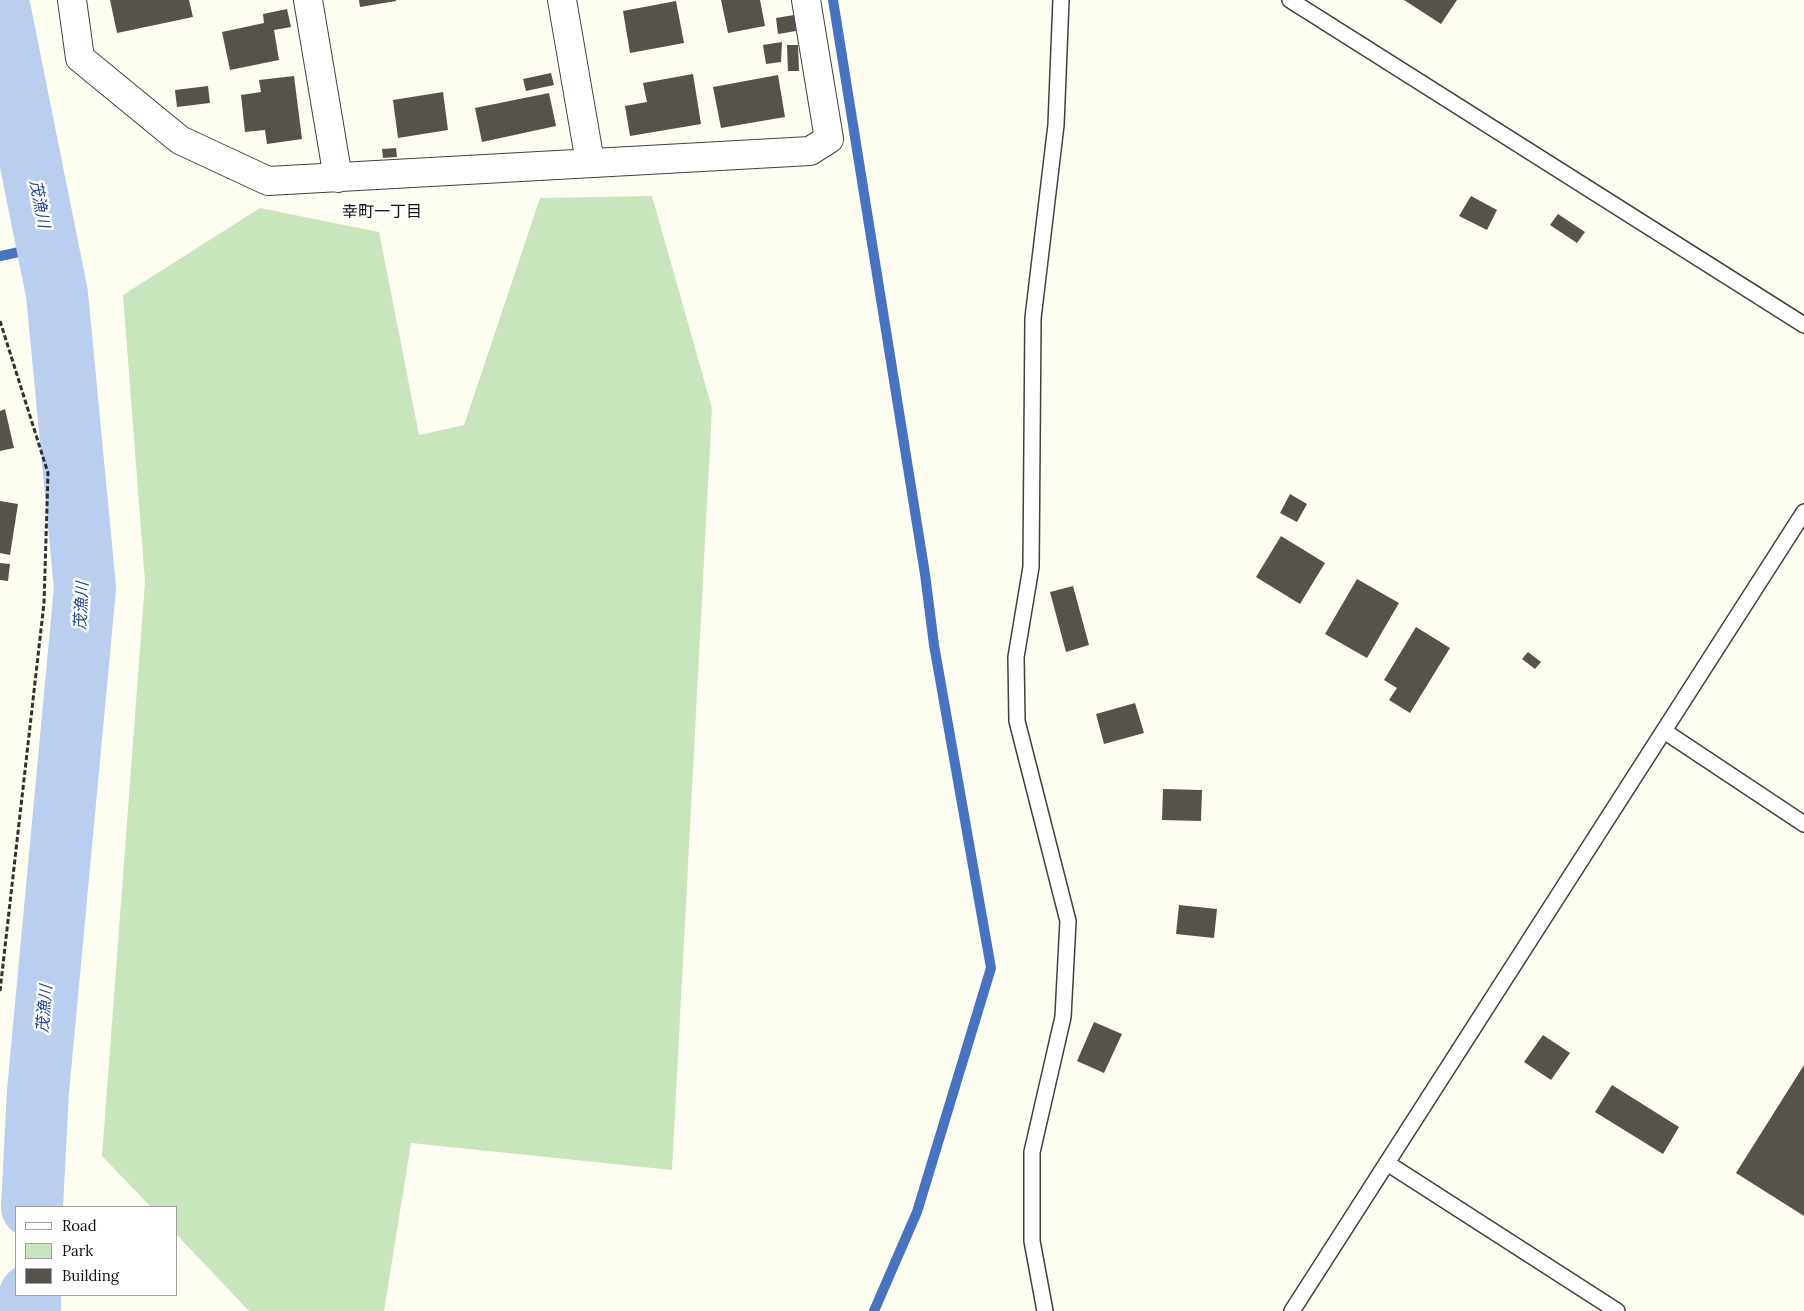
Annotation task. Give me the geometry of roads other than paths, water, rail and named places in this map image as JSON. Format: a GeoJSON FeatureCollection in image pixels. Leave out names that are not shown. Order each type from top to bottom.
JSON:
{"type":"FeatureCollection","features":[{"type":"Feature","properties":{"kind":"street"},"geometry":{"type":"LineString","coordinates":[[72,0],[80,58],[180,140],[268,181],[810,151],[829,139],[806,0]]}},
{"type":"Feature","properties":{"kind":"street"},"geometry":{"type":"LineString","coordinates":[[308,0],[338,178]]}},
{"type":"Feature","properties":{"kind":"street"},"geometry":{"type":"LineString","coordinates":[[562,0],[590,162]]}},
{"type":"Feature","properties":{"kind":"lane"},"geometry":{"type":"LineString","coordinates":[[1045,1311],[1032,1241],[1032,1152],[1063,1016],[1068,921],[1016,721],[1016,657],[1031,567],[1032,318],[1056,125],[1061,0]]}},
{"type":"Feature","properties":{"kind":"lane"},"geometry":{"type":"LineString","coordinates":[[1290,0],[1804,325]]}},
{"type":"Feature","properties":{"kind":"lane"},"geometry":{"type":"LineString","coordinates":[[1292,1311],[1802,518]]}},
{"type":"Feature","properties":{"kind":"lane"},"geometry":{"type":"LineString","coordinates":[[1664,731],[1804,824]]}},
{"type":"Feature","properties":{"kind":"lane"},"geometry":{"type":"LineString","coordinates":[[1387,1163],[1617,1311]]}},
{"type":"Feature","properties":{"kind":"waterway"},"geometry":{"type":"LineString","coordinates":[[833,0],[925,574],[934,645],[991,968],[917,1212],[874,1311]]}},
{"type":"Feature","properties":{"kind":"waterway","name":"茂漁川"},"geometry":{"type":"LineString","coordinates":[[0,10],[57,294],[85,588],[38,1091],[32,1206]]}},
{"type":"Feature","properties":{"kind":"waterway"},"geometry":{"type":"LineString","coordinates":[[0,256],[47,246]]}},
{"type":"Feature","properties":{"kind":"waterway","name":"茂漁川"},"geometry":{"type":"LineString","coordinates":[[30,1296],[30,1311]]}},
{"type":"Feature","properties":{"kind":"district","name":"幸町一丁目"},"geometry":{"type":"Point","coordinates":[382,212]}}]}
